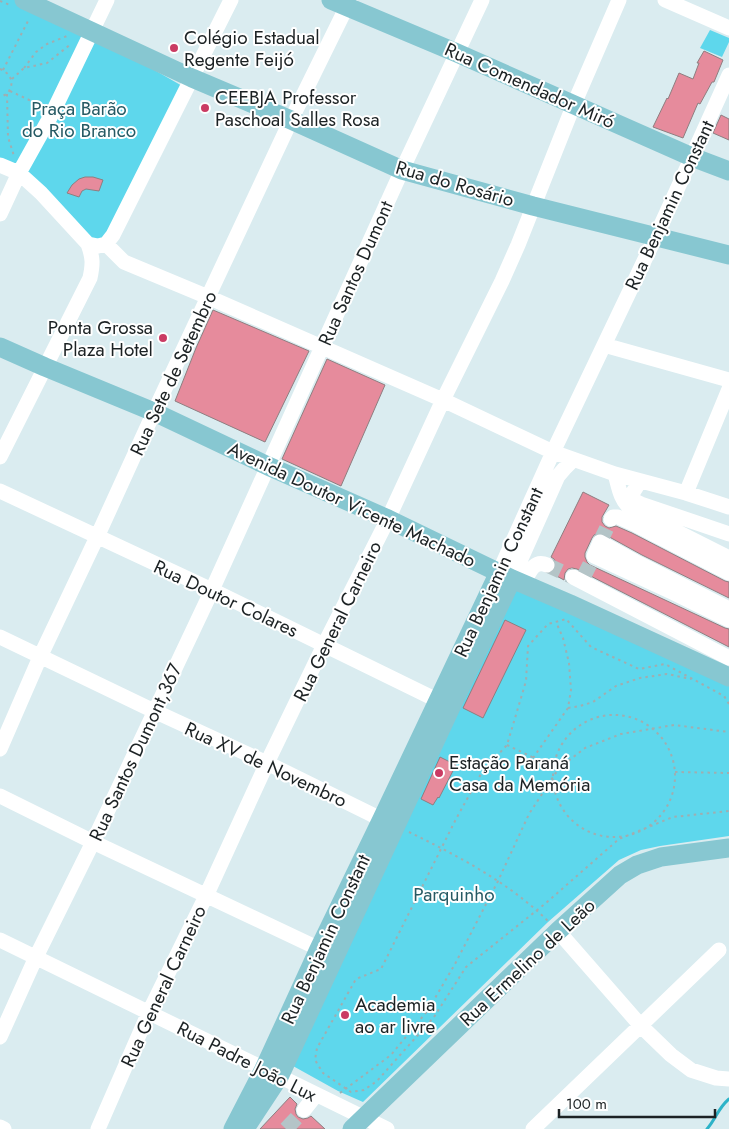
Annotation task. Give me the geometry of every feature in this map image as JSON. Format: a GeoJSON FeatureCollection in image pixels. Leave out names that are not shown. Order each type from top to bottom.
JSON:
{"type":"FeatureCollection","features":[{"type":"Feature","properties":{"kind":"main road","name":"Rua Comendador Miró"},"geometry":{"type":"LineString","coordinates":[[343,2],[729,172]]}},
{"type":"Feature","properties":{"kind":"main road"},"geometry":{"type":"LineString","coordinates":[[28,7],[90,36],[192,78]]}},
{"type":"Feature","properties":{"kind":"main road","name":"Rua do Rosário"},"geometry":{"type":"LineString","coordinates":[[192,78],[402,170],[729,256]]}},
{"type":"Feature","properties":{"kind":"main road","name":"Avenida Doutor Vicente Machado"},"geometry":{"type":"LineString","coordinates":[[0,347],[154,412],[268,466],[388,518],[512,578],[729,677]]}},
{"type":"Feature","properties":{"kind":"main road","name":"Rua Benjamin Constant"},"geometry":{"type":"LineString","coordinates":[[272,1073],[444,703],[512,578]]}},
{"type":"Feature","properties":{"kind":"main road","name":"Rua Ermelino de Leão"},"geometry":{"type":"LineString","coordinates":[[358,1123],[558,931],[620,875],[637,865],[661,857],[729,848]]}},
{"type":"Feature","properties":{"kind":"main road"},"geometry":{"type":"LineString","coordinates":[[233,1129],[272,1073]]}},
{"type":"Feature","properties":{"kind":"main road"},"geometry":{"type":"LineString","coordinates":[[244,1129],[272,1073]]}},
{"type":"Feature","properties":{"kind":"street"},"geometry":{"type":"LineString","coordinates":[[0,214],[19,173],[54,112],[107,0]]}},
{"type":"Feature","properties":{"kind":"street"},"geometry":{"type":"LineString","coordinates":[[88,244],[98,246],[106,244],[113,235],[230,0]]}},
{"type":"Feature","properties":{"kind":"street","name":"Rua Santos Dumont"},"geometry":{"type":"LineString","coordinates":[[268,466],[402,170],[482,0]]}},
{"type":"Feature","properties":{"kind":"street","name":"Rua General Carneiro"},"geometry":{"type":"LineString","coordinates":[[98,1129],[150,1012],[267,763],[502,282],[574,104],[619,0]]}},
{"type":"Feature","properties":{"kind":"street"},"geometry":{"type":"LineString","coordinates":[[665,0],[729,28]]}},
{"type":"Feature","properties":{"kind":"street","name":"Rua Sete de Setembro"},"geometry":{"type":"LineString","coordinates":[[0,749],[40,657],[291,120],[343,2]]}},
{"type":"Feature","properties":{"kind":"street","name":"Rua Benjamin Constant"},"geometry":{"type":"LineString","coordinates":[[512,578],[553,452],[656,236],[729,75]]}},
{"type":"Feature","properties":{"kind":"street"},"geometry":{"type":"LineString","coordinates":[[0,164],[19,173],[88,244],[93,266],[90,278],[0,457]]}},
{"type":"Feature","properties":{"kind":"street"},"geometry":{"type":"LineString","coordinates":[[106,244],[124,262],[443,400],[553,452],[615,474],[729,507]]}},
{"type":"Feature","properties":{"kind":"street"},"geometry":{"type":"LineString","coordinates":[[604,345],[729,380]]}},
{"type":"Feature","properties":{"kind":"street"},"geometry":{"type":"LineString","coordinates":[[686,494],[729,389]]}},
{"type":"Feature","properties":{"kind":"street","name":"Rua Benjamin Constant"},"geometry":{"type":"LineString","coordinates":[[512,578],[558,476],[574,460]]}},
{"type":"Feature","properties":{"kind":"street","name":"Rua Santos Dumont,367"},"geometry":{"type":"LineString","coordinates":[[0,1037],[36,957],[93,842],[212,590],[268,466]]}},
{"type":"Feature","properties":{"kind":"street"},"geometry":{"type":"LineString","coordinates":[[615,474],[621,496],[630,508],[729,558]]}},
{"type":"Feature","properties":{"kind":"street"},"geometry":{"type":"LineString","coordinates":[[640,481],[632,494],[632,498],[636,502],[729,534]]}},
{"type":"Feature","properties":{"kind":"street","name":"Rua Doutor Colares"},"geometry":{"type":"LineString","coordinates":[[0,491],[212,590],[444,703]]}},
{"type":"Feature","properties":{"kind":"street"},"geometry":{"type":"LineString","coordinates":[[611,519],[618,517],[636,525],[729,573]]}},
{"type":"Feature","properties":{"kind":"street"},"geometry":{"type":"LineString","coordinates":[[729,609],[646,567],[597,549],[729,620]]}},
{"type":"Feature","properties":{"kind":"street"},"geometry":{"type":"LineString","coordinates":[[512,578],[538,563],[547,564]]}},
{"type":"Feature","properties":{"kind":"street"},"geometry":{"type":"LineString","coordinates":[[579,579],[729,658]]}},
{"type":"Feature","properties":{"kind":"street","name":"Rua XV de Novembro"},"geometry":{"type":"LineString","coordinates":[[0,637],[389,822]]}},
{"type":"Feature","properties":{"kind":"street"},"geometry":{"type":"LineString","coordinates":[[0,796],[206,896],[327,952]]}},
{"type":"Feature","properties":{"kind":"street"},"geometry":{"type":"LineString","coordinates":[[558,931],[641,1026],[671,1056],[691,1070],[716,1078],[729,1079]]}},
{"type":"Feature","properties":{"kind":"street","name":"Rua Padre João Lux"},"geometry":{"type":"LineString","coordinates":[[0,940],[331,1102],[358,1123],[387,1129]]}},
{"type":"Feature","properties":{"kind":"street"},"geometry":{"type":"LineString","coordinates":[[533,1129],[719,950]]}},
{"type":"Feature","properties":{"kind":"street"},"geometry":{"type":"LineString","coordinates":[[304,1110],[316,1095]]}},
{"type":"Feature","properties":{"kind":"street"},"geometry":{"type":"LineString","coordinates":[[0,1127],[4,1129]]}},
{"type":"Feature","properties":{"kind":"path"},"geometry":{"type":"LineString","coordinates":[[0,97],[10,91],[12,85],[12,79],[2,70],[28,7]]}},
{"type":"Feature","properties":{"kind":"path"},"geometry":{"type":"LineString","coordinates":[[12,79],[24,68],[36,52],[47,44],[70,33]]}},
{"type":"Feature","properties":{"kind":"path"},"geometry":{"type":"LineString","coordinates":[[24,68],[47,63],[74,42],[90,36]]}},
{"type":"Feature","properties":{"kind":"path"},"geometry":{"type":"LineString","coordinates":[[10,91],[54,112]]}},
{"type":"Feature","properties":{"kind":"path"},"geometry":{"type":"LineString","coordinates":[[7,94],[8,137],[19,173]]}},
{"type":"Feature","properties":{"kind":"path"},"geometry":{"type":"LineString","coordinates":[[729,704],[724,696],[665,664],[640,669],[591,647],[566,619],[548,624],[528,646],[526,681],[507,745],[482,772],[381,969],[356,978],[317,1048],[315,1060],[323,1073],[352,1092],[364,1090],[377,1081],[434,1017],[466,967],[537,910],[619,839],[673,818],[729,811]]}},
{"type":"Feature","properties":{"kind":"path"},"geometry":{"type":"LineString","coordinates":[[533,758],[568,708],[571,690],[569,662],[563,638],[556,622]]}},
{"type":"Feature","properties":{"kind":"path"},"geometry":{"type":"LineString","coordinates":[[568,708],[594,702],[616,686],[640,678],[667,674],[694,680]]}},
{"type":"Feature","properties":{"kind":"path"},"geometry":{"type":"LineString","coordinates":[[609,715],[621,715],[632,718],[651,728],[668,749],[675,772],[672,795],[660,817],[626,837],[602,836],[576,824],[563,810],[551,780],[557,753],[562,743],[577,728],[609,715]]}},
{"type":"Feature","properties":{"kind":"path"},"geometry":{"type":"LineString","coordinates":[[331,1102],[345,1088],[391,1055],[428,1010],[455,964],[498,881],[529,814],[559,768],[585,748],[621,734],[674,725],[729,732]]}},
{"type":"Feature","properties":{"kind":"path"},"geometry":{"type":"LineString","coordinates":[[507,745],[553,767]]}},
{"type":"Feature","properties":{"kind":"path"},"geometry":{"type":"LineString","coordinates":[[675,772],[729,773]]}},
{"type":"Feature","properties":{"kind":"path"},"geometry":{"type":"LineString","coordinates":[[389,822],[442,848],[498,881],[537,910],[558,931]]}},
{"type":"Feature","properties":{"kind":"green space","name":"Praça Barão do Rio Branco"},"geometry":{"type":"Polygon","coordinates":[[[0,0],[19,0],[88,32],[184,87],[106,241],[89,242],[0,163],[0,0]]]}},
{"type":"Feature","properties":{"kind":"green space"},"geometry":{"type":"Polygon","coordinates":[[[710,30],[729,38],[722,57],[700,48],[710,30]]]}},
{"type":"Feature","properties":{"kind":"green space","name":"Parquinho"},"geometry":{"type":"Polygon","coordinates":[[[514,587],[729,686],[729,836],[641,850],[619,860],[548,922],[363,1102],[338,1091],[293,1066],[514,587]]]}},
{"type":"Feature","properties":{"kind":"building"},"geometry":{"type":"Polygon","coordinates":[[[704,51],[723,60],[714,82],[712,82],[700,104],[698,103],[683,138],[653,127],[679,73],[693,79],[699,63],[697,63],[704,51]]]}},
{"type":"Feature","properties":{"kind":"building"},"geometry":{"type":"Polygon","coordinates":[[[721,115],[729,119],[729,140],[713,133],[721,115]]]}},
{"type":"Feature","properties":{"kind":"building"},"geometry":{"type":"Polygon","coordinates":[[[85,177],[103,180],[99,191],[86,189],[82,191],[79,197],[67,193],[72,185],[85,177]]]}},
{"type":"Feature","properties":{"kind":"building"},"geometry":{"type":"Polygon","coordinates":[[[213,310],[309,351],[265,442],[175,401],[213,310]]]}},
{"type":"Feature","properties":{"kind":"building"},"geometry":{"type":"Polygon","coordinates":[[[327,359],[385,385],[341,486],[282,459],[327,359]]]}},
{"type":"Feature","properties":{"kind":"building"},"geometry":{"type":"Polygon","coordinates":[[[583,492],[609,505],[602,517],[602,522],[605,526],[609,528],[616,526],[632,533],[729,582],[729,598],[604,534],[599,533],[592,538],[585,553],[587,562],[729,629],[729,647],[577,569],[568,569],[564,580],[551,573],[556,568],[556,563],[551,557],[583,492]]]}},
{"type":"Feature","properties":{"kind":"building"},"geometry":{"type":"Polygon","coordinates":[[[505,620],[526,630],[483,718],[463,708],[505,620]]]}},
{"type":"Feature","properties":{"kind":"building","name":"Estação Paraná Casa da Memória"},"geometry":{"type":"Polygon","coordinates":[[[440,757],[456,765],[439,798],[433,805],[421,799],[440,757]]]}},
{"type":"Feature","properties":{"kind":"building"},"geometry":{"type":"Polygon","coordinates":[[[290,1097],[297,1104],[295,1109],[298,1117],[303,1119],[311,1116],[325,1129],[260,1129],[290,1097]]]}},
{"type":"Feature","properties":{"kind":"waterway"},"geometry":{"type":"LineString","coordinates":[[707,1129],[722,1106],[729,1099]]}},
{"type":"Feature","properties":{"kind":"tunnel"},"geometry":{"type":"LineString","coordinates":[[600,542],[611,519]]}},
{"type":"Feature","properties":{"kind":"tunnel"},"geometry":{"type":"LineString","coordinates":[[583,578],[594,556]]}},
{"type":"Feature","properties":{"kind":"tunnel"},"geometry":{"type":"LineString","coordinates":[[547,565],[573,577]]}},
{"type":"Feature","properties":{"kind":"tunnel"},"geometry":{"type":"LineString","coordinates":[[286,1129],[304,1110]]}},
{"type":"Feature","properties":{"kind":"place","name":"Colégio Estadual Regente Feijó"},"geometry":{"type":"Point","coordinates":[174,48]}},
{"type":"Feature","properties":{"kind":"place","name":"CEEBJA Professor Paschoal Salles Rosa"},"geometry":{"type":"Point","coordinates":[205,108]}},
{"type":"Feature","properties":{"kind":"place","name":"Ponta Grossa Plaza Hotel"},"geometry":{"type":"Point","coordinates":[163,338]}},
{"type":"Feature","properties":{"kind":"place","name":"Estação Paraná Casa da Memória"},"geometry":{"type":"Point","coordinates":[439,773]}},
{"type":"Feature","properties":{"kind":"place","name":"Academia ao ar livre"},"geometry":{"type":"Point","coordinates":[345,1015]}}]}
